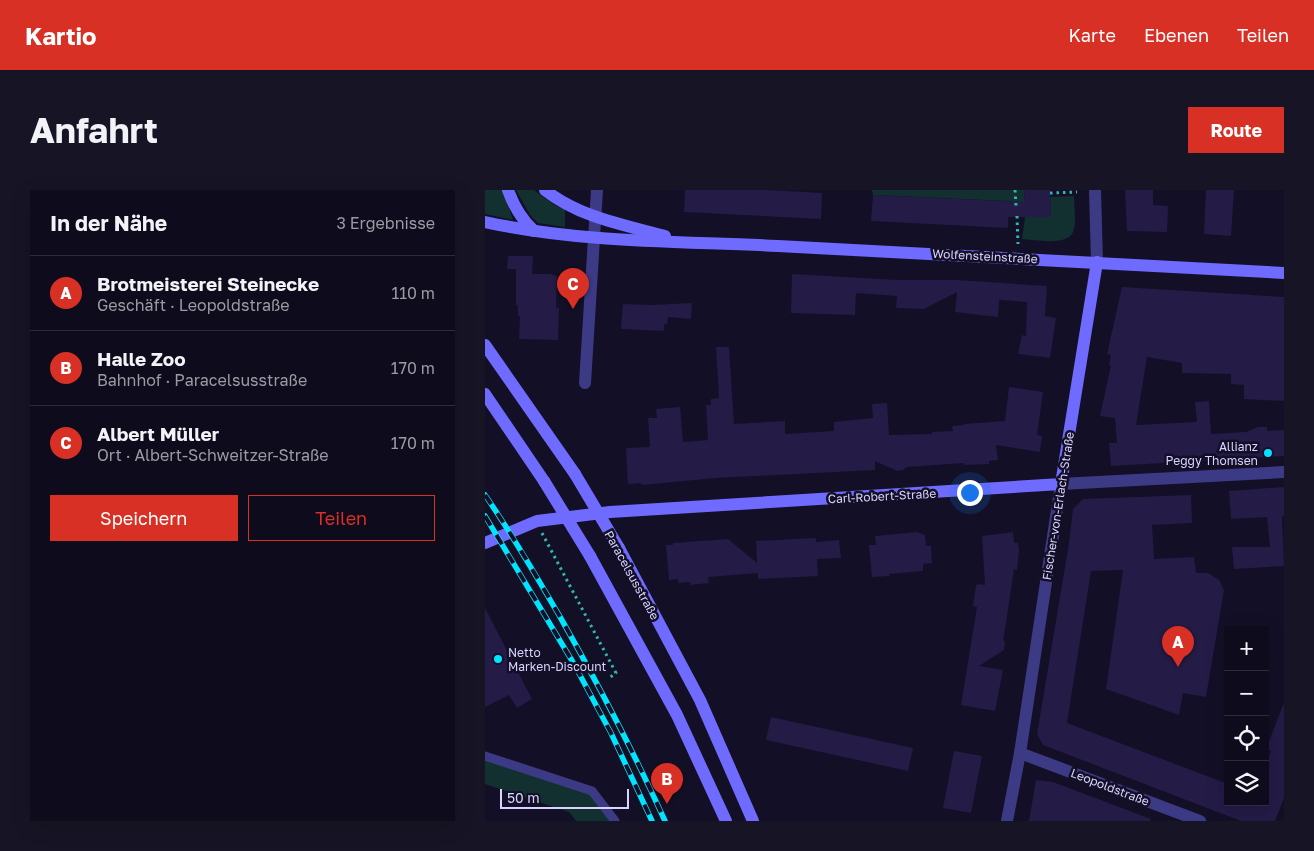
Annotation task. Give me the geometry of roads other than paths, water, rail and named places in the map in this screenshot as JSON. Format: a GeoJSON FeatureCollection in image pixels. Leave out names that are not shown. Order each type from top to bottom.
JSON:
{"type":"FeatureCollection","features":[{"type":"Feature","properties":{"kind":"main road"},"geometry":{"type":"LineString","coordinates":[[508,190],[515,209],[533,231]]}},
{"type":"Feature","properties":{"kind":"main road","name":"Wolfensteinstraße"},"geometry":{"type":"LineString","coordinates":[[545,190],[567,204],[594,216],[687,241]]}},
{"type":"Feature","properties":{"kind":"main road","name":"Wolfensteinstraße"},"geometry":{"type":"LineString","coordinates":[[485,222],[533,231],[593,238],[687,241],[1284,273]]}},
{"type":"Feature","properties":{"kind":"main road","name":"Fischer-von-Erlach-Straße"},"geometry":{"type":"LineString","coordinates":[[1061,484],[1097,262]]}},
{"type":"Feature","properties":{"kind":"main road","name":"Paracelsusstraße"},"geometry":{"type":"LineString","coordinates":[[485,344],[575,474],[619,548],[700,700],[753,821]]}},
{"type":"Feature","properties":{"kind":"main road"},"geometry":{"type":"LineString","coordinates":[[485,394],[544,480],[590,556],[677,715],[726,821]]}},
{"type":"Feature","properties":{"kind":"main road","name":"Carl-Robert-Straße"},"geometry":{"type":"LineString","coordinates":[[485,542],[537,521],[610,512],[1061,484]]}},
{"type":"Feature","properties":{"kind":"street"},"geometry":{"type":"LineString","coordinates":[[585,382],[597,190]]}},
{"type":"Feature","properties":{"kind":"street","name":"Fischer-von-Erlach-Straße"},"geometry":{"type":"LineString","coordinates":[[1095,190],[1097,262]]}},
{"type":"Feature","properties":{"kind":"street","name":"Carl-Robert-Straße"},"geometry":{"type":"LineString","coordinates":[[1061,484],[1284,472]]}},
{"type":"Feature","properties":{"kind":"street","name":"Fischer-von-Erlach-Straße"},"geometry":{"type":"LineString","coordinates":[[1007,821],[1020,753],[1061,484]]}},
{"type":"Feature","properties":{"kind":"street","name":"Leopoldstraße"},"geometry":{"type":"LineString","coordinates":[[1020,753],[1200,821]]}},
{"type":"Feature","properties":{"kind":"lane"},"geometry":{"type":"LineString","coordinates":[[485,756],[592,791],[615,821]]}},
{"type":"Feature","properties":{"kind":"railway"},"geometry":{"type":"LineString","coordinates":[[485,495],[505,524],[573,640],[627,742],[665,821]]}},
{"type":"Feature","properties":{"kind":"railway"},"geometry":{"type":"LineString","coordinates":[[485,516],[574,664],[611,733],[652,821]]}},
{"type":"Feature","properties":{"kind":"place","name":"Albert Müller"},"geometry":{"type":"Point","coordinates":[573,309]}},
{"type":"Feature","properties":{"kind":"place","name":"Allianz Peggy Thomsen"},"geometry":{"type":"Point","coordinates":[1268,453]}},
{"type":"Feature","properties":{"kind":"place","name":"Netto Marken-Discount"},"geometry":{"type":"Point","coordinates":[498,659]}},
{"type":"Feature","properties":{"kind":"place","name":"Brotmeisterei Steinecke"},"geometry":{"type":"Point","coordinates":[1178,667]}},
{"type":"Feature","properties":{"kind":"place","name":"Halle Zoo"},"geometry":{"type":"Point","coordinates":[667,804]}}]}
